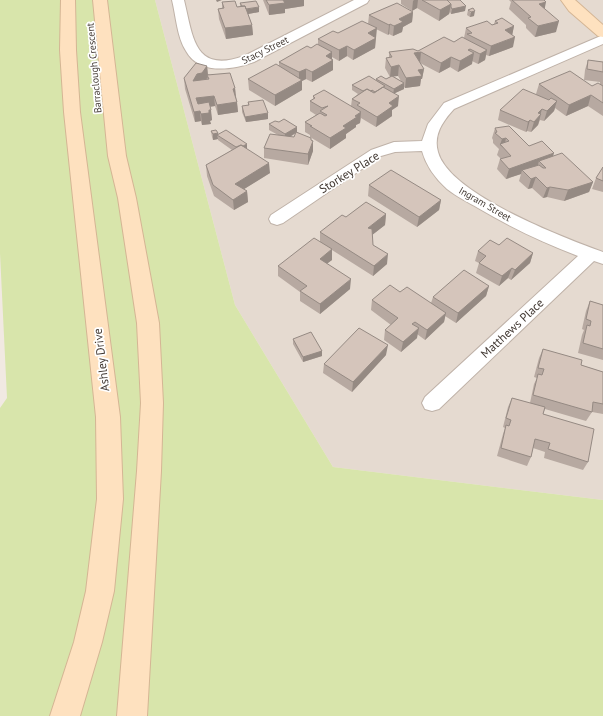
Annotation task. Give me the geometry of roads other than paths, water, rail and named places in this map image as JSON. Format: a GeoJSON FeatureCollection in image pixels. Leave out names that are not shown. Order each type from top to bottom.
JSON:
{"type":"FeatureCollection","features":[{"type":"Feature","properties":{"kind":"main road","name":"Ashley Drive"},"geometry":{"type":"LineString","coordinates":[[65,716],[88,642],[100,591],[110,499],[108,417],[72,112],[68,50],[68,0]]}},
{"type":"Feature","properties":{"kind":"main road","name":"Barraclough Crescent"},"geometry":{"type":"LineString","coordinates":[[88,0],[98,120],[117,156]]}},
{"type":"Feature","properties":{"kind":"main road"},"geometry":{"type":"LineString","coordinates":[[100,0],[117,156],[127,198],[148,323],[152,403],[132,716]]}},
{"type":"Feature","properties":{"kind":"main road"},"geometry":{"type":"LineString","coordinates":[[568,0],[574,8],[603,33]]}},
{"type":"Feature","properties":{"kind":"street","name":"Stacy Street"},"geometry":{"type":"LineString","coordinates":[[178,0],[192,50],[197,57],[207,62],[225,65],[238,64],[249,59],[363,0]]}},
{"type":"Feature","properties":{"kind":"street"},"geometry":{"type":"LineString","coordinates":[[429,146],[431,131],[438,117],[449,106],[603,39]]}},
{"type":"Feature","properties":{"kind":"street","name":"Storkey Place"},"geometry":{"type":"LineString","coordinates":[[277,219],[376,153],[394,147],[429,146]]}},
{"type":"Feature","properties":{"kind":"street","name":"Ingram Street"},"geometry":{"type":"LineString","coordinates":[[429,146],[438,169],[459,190],[514,221],[597,256]]}},
{"type":"Feature","properties":{"kind":"street","name":"Matthews Place"},"geometry":{"type":"LineString","coordinates":[[432,403],[597,256]]}}]}
